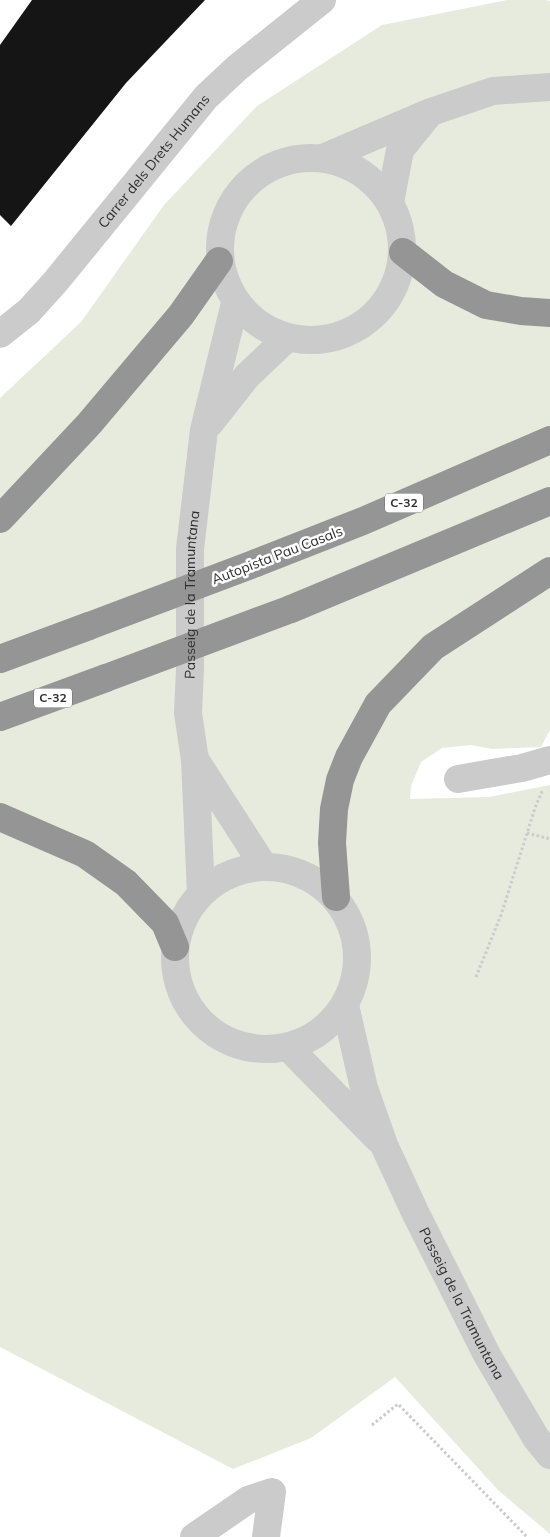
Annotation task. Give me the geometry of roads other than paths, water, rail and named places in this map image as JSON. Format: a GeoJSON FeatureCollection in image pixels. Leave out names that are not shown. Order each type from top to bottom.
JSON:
{"type":"FeatureCollection","features":[{"type":"Feature","properties":{"kind":"highway"},"geometry":{"type":"LineString","coordinates":[[403,252],[444,284],[486,305],[521,311],[550,313]]}},
{"type":"Feature","properties":{"kind":"highway"},"geometry":{"type":"LineString","coordinates":[[0,519],[89,424],[181,315],[219,261]]}},
{"type":"Feature","properties":{"kind":"highway","name":"Autopista Pau Casals"},"geometry":{"type":"LineString","coordinates":[[0,659],[363,521],[550,440]]}},
{"type":"Feature","properties":{"kind":"highway","name":"C-32"},"geometry":{"type":"LineString","coordinates":[[0,717],[291,610],[550,501]]}},
{"type":"Feature","properties":{"kind":"highway"},"geometry":{"type":"LineString","coordinates":[[336,896],[332,843],[334,808],[340,780],[349,757],[378,704],[433,648],[550,571]]}},
{"type":"Feature","properties":{"kind":"highway"},"geometry":{"type":"LineString","coordinates":[[0,817],[86,854],[126,883],[165,923],[175,947]]}},
{"type":"Feature","properties":{"kind":"street","name":"Carrer dels Drets Humans"},"geometry":{"type":"LineString","coordinates":[[0,334],[28,311],[56,281],[206,97],[237,68],[322,0]]}},
{"type":"Feature","properties":{"kind":"street"},"geometry":{"type":"LineString","coordinates":[[323,158],[355,168],[375,181],[390,202],[398,219],[403,252],[396,284],[378,312],[351,331],[320,341],[287,338],[258,325],[236,303],[225,282],[219,261],[224,219],[246,184],[282,162],[323,158],[431,112],[493,90],[550,87]]}},
{"type":"Feature","properties":{"kind":"street"},"geometry":{"type":"LineString","coordinates":[[390,202],[400,150],[431,112]]}},
{"type":"Feature","properties":{"kind":"street","name":"Passeig de la Tramuntana"},"geometry":{"type":"LineString","coordinates":[[201,893],[195,760],[188,713],[190,549],[204,430],[236,303]]}},
{"type":"Feature","properties":{"kind":"street"},"geometry":{"type":"LineString","coordinates":[[204,430],[247,376],[287,338]]}},
{"type":"Feature","properties":{"kind":"street","name":"Passeig de la Tramuntana"},"geometry":{"type":"LineString","coordinates":[[195,760],[263,865]]}},
{"type":"Feature","properties":{"kind":"street"},"geometry":{"type":"LineString","coordinates":[[458,779],[522,768],[548,771]]}},
{"type":"Feature","properties":{"kind":"street"},"geometry":{"type":"LineString","coordinates":[[263,865],[303,873],[336,896],[354,930],[358,969],[345,1005],[320,1032],[288,1047],[252,1048],[219,1037],[193,1013],[178,982],[175,947],[184,918],[201,893],[229,873],[263,865]]}},
{"type":"Feature","properties":{"kind":"street","name":"Passeig de la Tramuntana"},"geometry":{"type":"LineString","coordinates":[[345,1005],[364,1088],[384,1145],[414,1212],[487,1355],[536,1438],[550,1455]]}},
{"type":"Feature","properties":{"kind":"street","name":"Passeig de la Tramuntana"},"geometry":{"type":"LineString","coordinates":[[288,1047],[384,1145]]}},
{"type":"Feature","properties":{"kind":"street"},"geometry":{"type":"LineString","coordinates":[[194,1537],[248,1500],[272,1492],[266,1537]]}}]}
